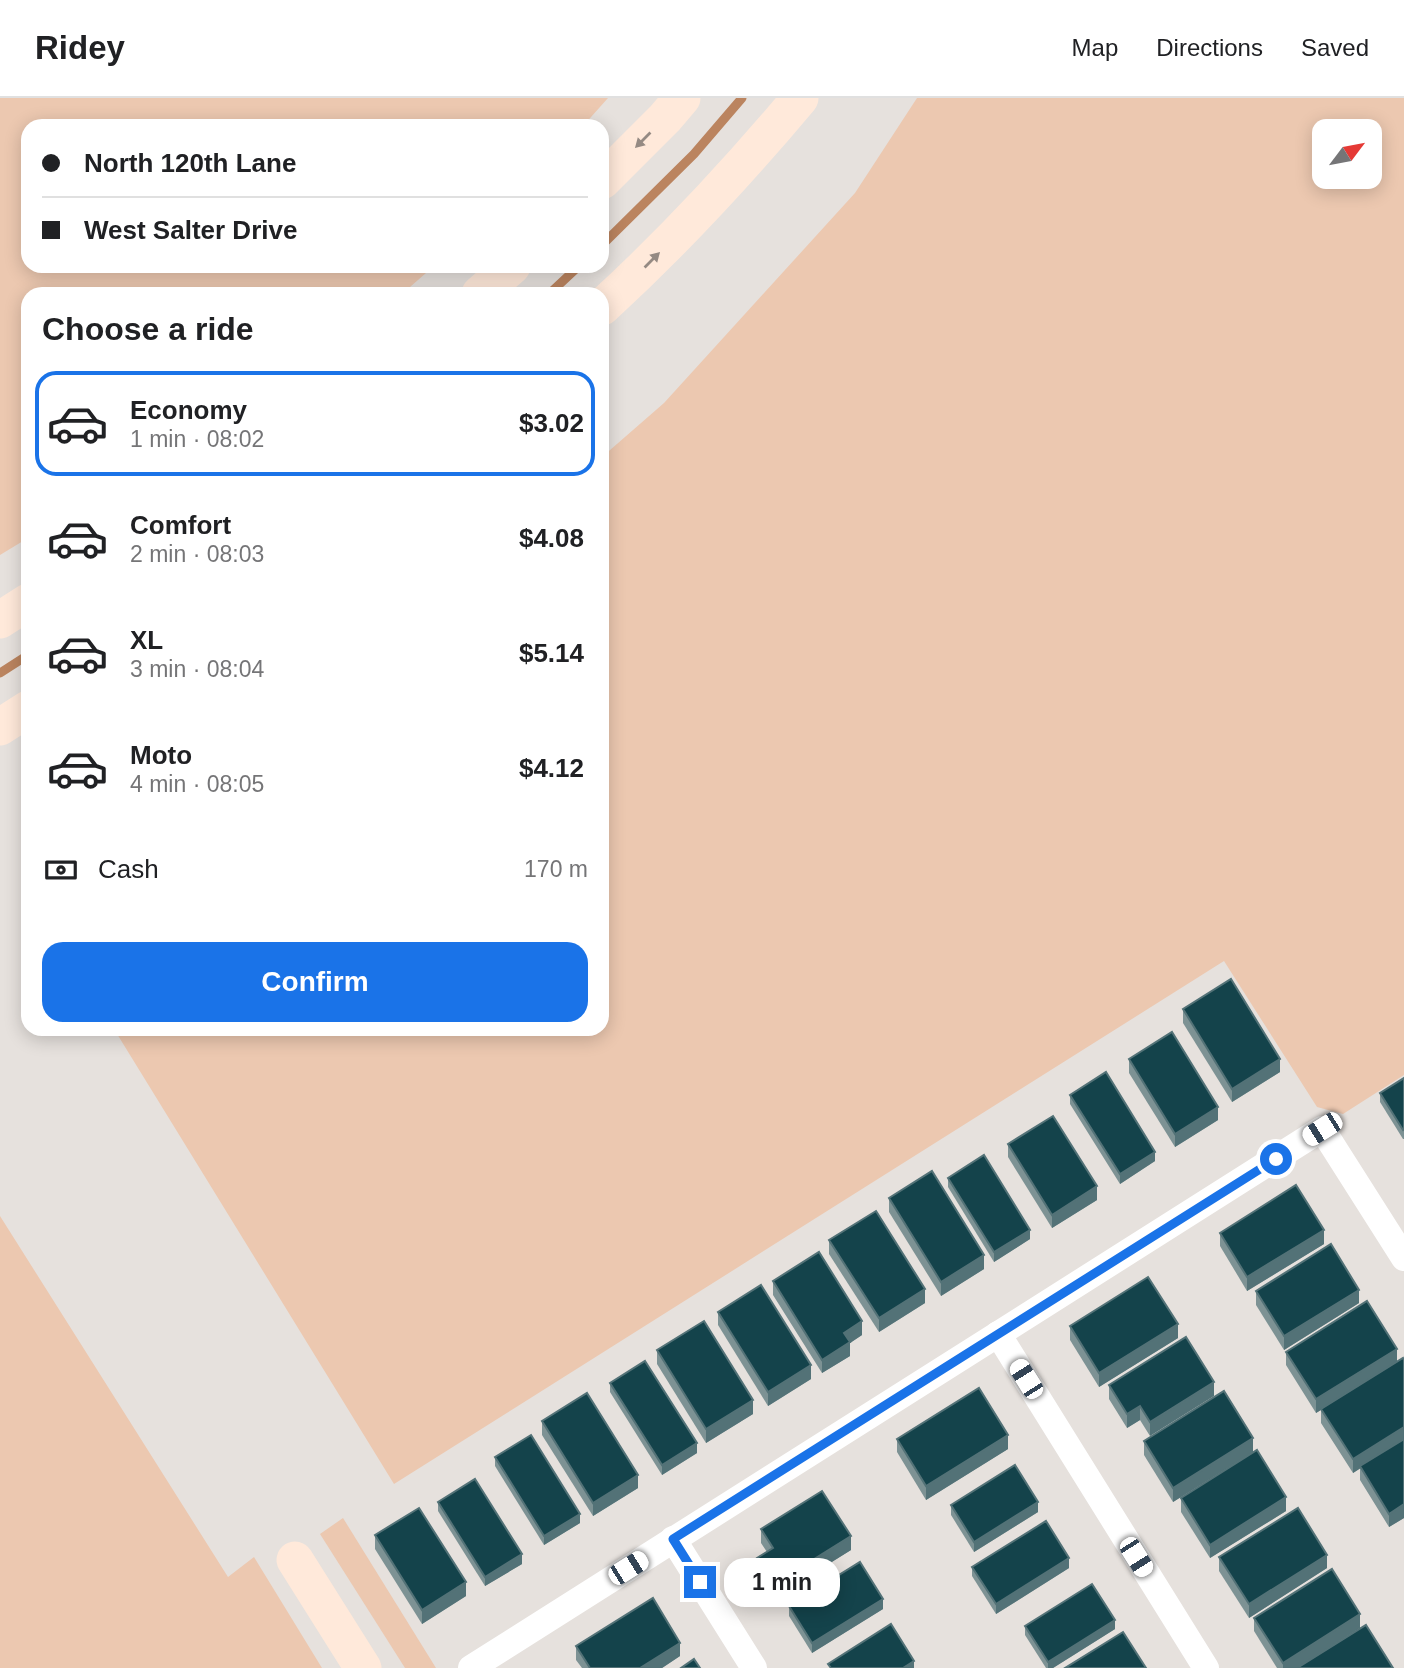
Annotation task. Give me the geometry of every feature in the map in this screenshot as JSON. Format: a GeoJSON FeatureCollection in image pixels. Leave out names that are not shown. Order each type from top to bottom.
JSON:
{"type":"FeatureCollection","features":[{"type":"Feature","properties":{"kind":"main road"},"geometry":{"type":"LineString","coordinates":[[609,174],[682,98]]}},
{"type":"Feature","properties":{"kind":"main road"},"geometry":{"type":"LineString","coordinates":[[609,300],[695,217],[750,158],[800,98]]}},
{"type":"Feature","properties":{"kind":"main road"},"geometry":{"type":"LineString","coordinates":[[488,287],[504,273]]}},
{"type":"Feature","properties":{"kind":"main road"},"geometry":{"type":"LineString","coordinates":[[0,620],[21,606]]}},
{"type":"Feature","properties":{"kind":"main road"},"geometry":{"type":"LineString","coordinates":[[0,727],[21,714]]}},
{"type":"Feature","properties":{"kind":"main road"},"geometry":{"type":"LineString","coordinates":[[295,1560],[363,1668]]}},
{"type":"Feature","properties":{"kind":"street"},"geometry":{"type":"LineString","coordinates":[[471,1668],[1322,1129],[1404,1258]]}},
{"type":"Feature","properties":{"kind":"street"},"geometry":{"type":"LineString","coordinates":[[998,1334],[1206,1668]]}},
{"type":"Feature","properties":{"kind":"street"},"geometry":{"type":"LineString","coordinates":[[673,1539],[754,1668]]}},
{"type":"Feature","properties":{"kind":"shaded area"},"geometry":{"type":"Polygon","coordinates":[[[0,98],[608,98],[589,119],[21,119],[21,273],[426,273],[410,287],[21,287],[21,542],[0,555],[0,98]]]}},
{"type":"Feature","properties":{"kind":"shaded area"},"geometry":{"type":"Polygon","coordinates":[[[917,98],[1404,98],[1404,1075],[1343,1114],[1317,1107],[1224,961],[394,1484],[118,1036],[609,1036],[609,451],[664,403],[855,193],[917,98]]]}},
{"type":"Feature","properties":{"kind":"shaded area"},"geometry":{"type":"Polygon","coordinates":[[[0,1216],[228,1577],[254,1557],[322,1668],[0,1668],[0,1216]]]}},
{"type":"Feature","properties":{"kind":"shaded area"},"geometry":{"type":"Polygon","coordinates":[[[343,1518],[436,1668],[405,1668],[320,1534],[343,1518]]]}},
{"type":"Feature","properties":{"kind":"building"},"geometry":{"type":"Polygon","coordinates":[[[1231,979],[1280,1059],[1232,1089],[1183,1009],[1231,979]]]}},
{"type":"Feature","properties":{"kind":"building"},"geometry":{"type":"Polygon","coordinates":[[[1172,1032],[1218,1107],[1175,1134],[1129,1059],[1172,1032]]]}},
{"type":"Feature","properties":{"kind":"building"},"geometry":{"type":"Polygon","coordinates":[[[1106,1072],[1155,1152],[1120,1174],[1070,1095],[1106,1072]]]}},
{"type":"Feature","properties":{"kind":"building"},"geometry":{"type":"Polygon","coordinates":[[[1404,1078],[1404,1129],[1403,1130],[1380,1093],[1404,1078]]]}},
{"type":"Feature","properties":{"kind":"building"},"geometry":{"type":"Polygon","coordinates":[[[1053,1116],[1097,1186],[1052,1215],[1008,1144],[1053,1116]]]}},
{"type":"Feature","properties":{"kind":"building"},"geometry":{"type":"Polygon","coordinates":[[[984,1155],[1030,1230],[994,1252],[948,1178],[984,1155]]]}},
{"type":"Feature","properties":{"kind":"building"},"geometry":{"type":"Polygon","coordinates":[[[932,1171],[984,1255],[941,1282],[889,1198],[932,1171]]]}},
{"type":"Feature","properties":{"kind":"building"},"geometry":{"type":"Polygon","coordinates":[[[1296,1185],[1324,1230],[1247,1277],[1220,1233],[1296,1185]]]}},
{"type":"Feature","properties":{"kind":"building"},"geometry":{"type":"Polygon","coordinates":[[[876,1211],[925,1289],[879,1318],[829,1240],[876,1211]]]}},
{"type":"Feature","properties":{"kind":"building"},"geometry":{"type":"Polygon","coordinates":[[[1331,1244],[1359,1290],[1284,1336],[1256,1291],[1331,1244]]]}},
{"type":"Feature","properties":{"kind":"building"},"geometry":{"type":"Polygon","coordinates":[[[819,1252],[862,1321],[844,1333],[850,1342],[822,1360],[773,1281],[819,1252]]]}},
{"type":"Feature","properties":{"kind":"building"},"geometry":{"type":"Polygon","coordinates":[[[1148,1277],[1178,1324],[1099,1373],[1070,1326],[1148,1277]]]}},
{"type":"Feature","properties":{"kind":"building"},"geometry":{"type":"Polygon","coordinates":[[[761,1285],[811,1365],[768,1392],[718,1312],[761,1285]]]}},
{"type":"Feature","properties":{"kind":"building"},"geometry":{"type":"Polygon","coordinates":[[[1367,1301],[1397,1349],[1316,1399],[1286,1352],[1367,1301]]]}},
{"type":"Feature","properties":{"kind":"building"},"geometry":{"type":"Polygon","coordinates":[[[704,1321],[753,1400],[706,1429],[657,1350],[704,1321]]]}},
{"type":"Feature","properties":{"kind":"building"},"geometry":{"type":"Polygon","coordinates":[[[1186,1337],[1214,1382],[1150,1422],[1140,1406],[1127,1414],[1109,1385],[1186,1337]]]}},
{"type":"Feature","properties":{"kind":"building"},"geometry":{"type":"Polygon","coordinates":[[[1403,1358],[1404,1427],[1353,1459],[1321,1409],[1403,1358]]]}},
{"type":"Feature","properties":{"kind":"building"},"geometry":{"type":"Polygon","coordinates":[[[645,1361],[697,1443],[662,1465],[610,1383],[645,1361]]]}},
{"type":"Feature","properties":{"kind":"building"},"geometry":{"type":"Polygon","coordinates":[[[979,1388],[1008,1435],[926,1486],[897,1439],[979,1388]]]}},
{"type":"Feature","properties":{"kind":"building"},"geometry":{"type":"Polygon","coordinates":[[[1224,1391],[1253,1438],[1173,1488],[1144,1441],[1224,1391]]]}},
{"type":"Feature","properties":{"kind":"building"},"geometry":{"type":"Polygon","coordinates":[[[587,1393],[638,1475],[593,1503],[542,1421],[587,1393]]]}},
{"type":"Feature","properties":{"kind":"building"},"geometry":{"type":"Polygon","coordinates":[[[531,1435],[580,1514],[544,1536],[495,1457],[531,1435]]]}},
{"type":"Feature","properties":{"kind":"building"},"geometry":{"type":"Polygon","coordinates":[[[1404,1439],[1404,1504],[1389,1514],[1360,1466],[1404,1439]]]}},
{"type":"Feature","properties":{"kind":"building"},"geometry":{"type":"Polygon","coordinates":[[[1257,1450],[1286,1497],[1210,1545],[1181,1498],[1257,1450]]]}},
{"type":"Feature","properties":{"kind":"building"},"geometry":{"type":"Polygon","coordinates":[[[1015,1465],[1038,1502],[974,1542],[951,1505],[1015,1465]]]}},
{"type":"Feature","properties":{"kind":"building"},"geometry":{"type":"Polygon","coordinates":[[[475,1479],[522,1554],[485,1577],[438,1502],[475,1479]]]}},
{"type":"Feature","properties":{"kind":"building"},"geometry":{"type":"Polygon","coordinates":[[[822,1491],[851,1536],[774,1584],[757,1558],[773,1548],[761,1529],[822,1491]]]}},
{"type":"Feature","properties":{"kind":"building"},"geometry":{"type":"Polygon","coordinates":[[[419,1508],[466,1582],[422,1610],[375,1535],[419,1508]]]}},
{"type":"Feature","properties":{"kind":"building"},"geometry":{"type":"Polygon","coordinates":[[[1298,1508],[1327,1555],[1249,1604],[1219,1557],[1298,1508]]]}},
{"type":"Feature","properties":{"kind":"building"},"geometry":{"type":"Polygon","coordinates":[[[1046,1521],[1069,1558],[996,1604],[972,1567],[1046,1521]]]}},
{"type":"Feature","properties":{"kind":"building"},"geometry":{"type":"Polygon","coordinates":[[[860,1562],[883,1599],[812,1643],[789,1606],[860,1562]]]}},
{"type":"Feature","properties":{"kind":"building"},"geometry":{"type":"Polygon","coordinates":[[[1332,1569],[1360,1614],[1283,1663],[1254,1618],[1332,1569]]]}},
{"type":"Feature","properties":{"kind":"building"},"geometry":{"type":"Polygon","coordinates":[[[1092,1584],[1115,1620],[1048,1662],[1025,1626],[1092,1584]]]}},
{"type":"Feature","properties":{"kind":"building"},"geometry":{"type":"Polygon","coordinates":[[[653,1598],[680,1643],[640,1668],[590,1668],[576,1646],[653,1598]]]}},
{"type":"Feature","properties":{"kind":"building"},"geometry":{"type":"Polygon","coordinates":[[[891,1624],[914,1661],[903,1668],[831,1668],[828,1664],[891,1624]]]}},
{"type":"Feature","properties":{"kind":"building"},"geometry":{"type":"Polygon","coordinates":[[[1366,1625],[1393,1668],[1297,1668],[1366,1625]]]}},
{"type":"Feature","properties":{"kind":"building"},"geometry":{"type":"Polygon","coordinates":[[[1123,1632],[1146,1668],[1065,1668],[1123,1632]]]}},
{"type":"Feature","properties":{"kind":"building"},"geometry":{"type":"Polygon","coordinates":[[[694,1659],[700,1668],[681,1668],[694,1659]]]}},
{"type":"Feature","properties":{"kind":"waterway"},"geometry":{"type":"LineString","coordinates":[[609,238],[694,154],[742,98]]}},
{"type":"Feature","properties":{"kind":"waterway"},"geometry":{"type":"LineString","coordinates":[[556,287],[572,273]]}},
{"type":"Feature","properties":{"kind":"waterway"},"geometry":{"type":"LineString","coordinates":[[0,673],[21,660]]}},
{"type":"Feature","properties":{"kind":"route"},"geometry":{"type":"LineString","coordinates":[[700,1582],[673,1539],[1276,1159]]}}]}
